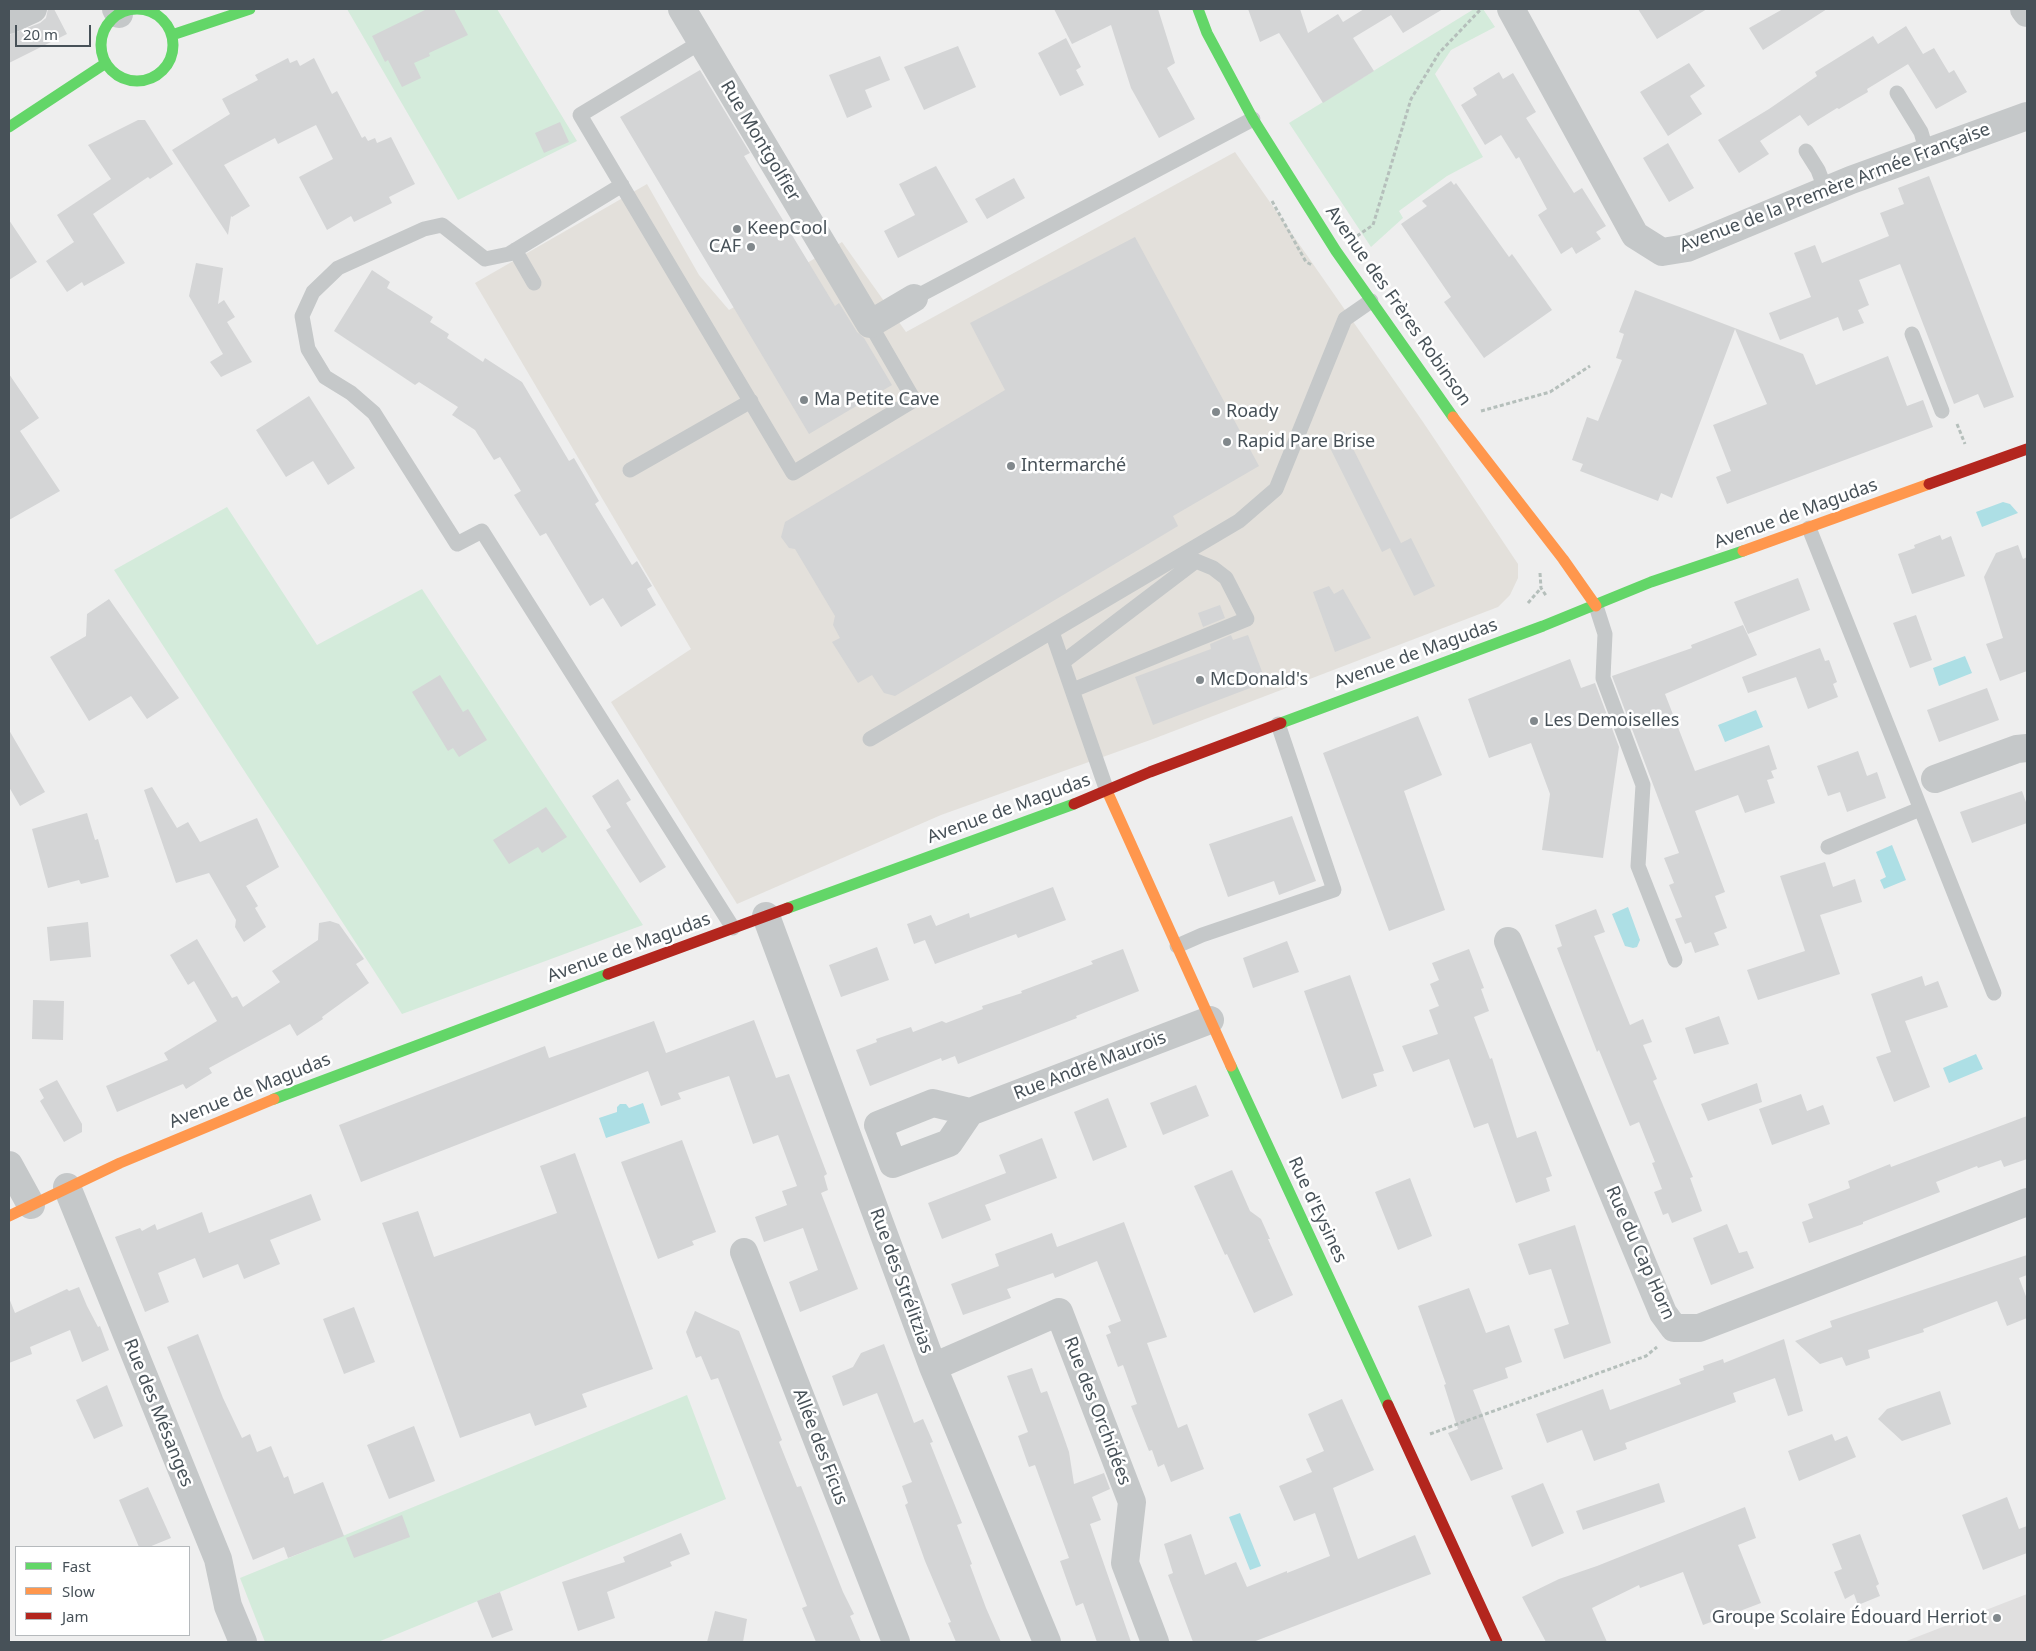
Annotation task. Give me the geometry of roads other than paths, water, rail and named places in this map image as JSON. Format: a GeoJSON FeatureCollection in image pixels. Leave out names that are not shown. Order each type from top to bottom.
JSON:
{"type":"FeatureCollection","features":[{"type":"Feature","properties":{"kind":"main road"},"geometry":{"type":"LineString","coordinates":[[138,9],[150,11],[160,16],[172,35],[173,47],[171,58],[157,75],[146,80],[135,81],[114,73],[102,54],[101,43],[103,33],[117,11],[138,9]]}},
{"type":"Feature","properties":{"kind":"main road"},"geometry":{"type":"LineString","coordinates":[[172,35],[250,9]]}},
{"type":"Feature","properties":{"kind":"main road","name":"Avenue des Frères Robinson"},"geometry":{"type":"LineString","coordinates":[[1198,9],[1207,33],[1253,119],[1336,251],[1454,419],[1563,559],[1596,606]]}},
{"type":"Feature","properties":{"kind":"main road"},"geometry":{"type":"LineString","coordinates":[[9,127],[106,63]]}},
{"type":"Feature","properties":{"kind":"main road","name":"Avenue de Magudas"},"geometry":{"type":"LineString","coordinates":[[20,1210],[66,1187],[283,1095],[1107,791],[1150,772],[1596,606],[1651,582],[1809,528],[2027,449]]}},
{"type":"Feature","properties":{"kind":"main road","name":"Rue d'Eysines"},"geometry":{"type":"LineString","coordinates":[[1107,791],[1210,1020],[1497,1642]]}},
{"type":"Feature","properties":{"kind":"street"},"geometry":{"type":"LineString","coordinates":[[9,20],[33,9]]}},
{"type":"Feature","properties":{"kind":"street","name":"Rue Montgolfier"},"geometry":{"type":"LineString","coordinates":[[682,9],[870,324]]}},
{"type":"Feature","properties":{"kind":"street"},"geometry":{"type":"LineString","coordinates":[[2024,9],[2027,13]]}},
{"type":"Feature","properties":{"kind":"street","name":"Avenue de la Premère Armée Française"},"geometry":{"type":"LineString","coordinates":[[1519,12],[1635,236],[1662,252],[1687,248],[1826,191],[2027,116]]}},
{"type":"Feature","properties":{"kind":"street"},"geometry":{"type":"LineString","coordinates":[[870,324],[914,298]]}},
{"type":"Feature","properties":{"kind":"street"},"geometry":{"type":"LineString","coordinates":[[1935,779],[2017,749],[2027,748]]}},
{"type":"Feature","properties":{"kind":"street","name":"Rue des Strélitzias"},"geometry":{"type":"LineString","coordinates":[[766,916],[933,1367],[1047,1642]]}},
{"type":"Feature","properties":{"kind":"street","name":"Rue du Cap Horn"},"geometry":{"type":"LineString","coordinates":[[1508,941],[1659,1304],[1674,1328],[1700,1328],[2027,1202]]}},
{"type":"Feature","properties":{"kind":"street","name":"Rue André Maurois"},"geometry":{"type":"LineString","coordinates":[[970,1112],[1210,1020]]}},
{"type":"Feature","properties":{"kind":"street"},"geometry":{"type":"LineString","coordinates":[[9,1166],[20,1210]]}},
{"type":"Feature","properties":{"kind":"street","name":"Rue des Mésanges"},"geometry":{"type":"LineString","coordinates":[[66,1187],[218,1559],[228,1606],[242,1642]]}},
{"type":"Feature","properties":{"kind":"street","name":"Allée des Ficus"},"geometry":{"type":"LineString","coordinates":[[744,1252],[896,1642]]}},
{"type":"Feature","properties":{"kind":"street","name":"Rue des Orchidées"},"geometry":{"type":"LineString","coordinates":[[933,1367],[1059,1312],[1132,1502],[1125,1563],[1155,1642]]}},
{"type":"Feature","properties":{"kind":"lane"},"geometry":{"type":"LineString","coordinates":[[701,42],[580,115],[793,473],[914,400],[870,324]]}},
{"type":"Feature","properties":{"kind":"lane"},"geometry":{"type":"LineString","coordinates":[[1897,93],[1921,132],[1927,153]]}},
{"type":"Feature","properties":{"kind":"lane"},"geometry":{"type":"LineString","coordinates":[[914,298],[1253,119]]}},
{"type":"Feature","properties":{"kind":"lane"},"geometry":{"type":"LineString","coordinates":[[1806,151],[1818,170],[1826,191]]}},
{"type":"Feature","properties":{"kind":"lane"},"geometry":{"type":"LineString","coordinates":[[622,185],[509,254],[485,259],[442,225],[424,229],[338,268],[313,292],[302,316],[308,349],[325,377],[351,393],[374,413],[457,544],[482,531],[733,928]]}},
{"type":"Feature","properties":{"kind":"lane"},"geometry":{"type":"LineString","coordinates":[[515,250],[534,283]]}},
{"type":"Feature","properties":{"kind":"lane"},"geometry":{"type":"LineString","coordinates":[[870,739],[1239,520],[1276,489],[1345,319],[1371,301]]}},
{"type":"Feature","properties":{"kind":"lane"},"geometry":{"type":"LineString","coordinates":[[1912,334],[1942,411]]}},
{"type":"Feature","properties":{"kind":"lane"},"geometry":{"type":"LineString","coordinates":[[630,470],[751,401]]}},
{"type":"Feature","properties":{"kind":"lane"},"geometry":{"type":"LineString","coordinates":[[1809,528],[1994,993]]}},
{"type":"Feature","properties":{"kind":"lane"},"geometry":{"type":"LineString","coordinates":[[1063,662],[1196,561],[1213,568],[1226,578],[1247,620],[1073,690]]}},
{"type":"Feature","properties":{"kind":"lane"},"geometry":{"type":"LineString","coordinates":[[1596,606],[1605,634],[1603,678],[1643,784],[1638,866],[1675,960]]}},
{"type":"Feature","properties":{"kind":"lane"},"geometry":{"type":"LineString","coordinates":[[1052,632],[1107,791]]}},
{"type":"Feature","properties":{"kind":"lane"},"geometry":{"type":"LineString","coordinates":[[1177,946],[1334,890],[1278,724]]}},
{"type":"Feature","properties":{"kind":"lane"},"geometry":{"type":"LineString","coordinates":[[1828,847],[1920,809]]}},
{"type":"Feature","properties":{"kind":"water"},"geometry":{"type":"Polygon","coordinates":[[[2003,502],[2010,504],[2018,513],[1982,527],[1976,512],[2003,502]]]}},
{"type":"Feature","properties":{"kind":"water"},"geometry":{"type":"Polygon","coordinates":[[[1965,656],[1972,673],[1939,686],[1933,668],[1965,656]]]}},
{"type":"Feature","properties":{"kind":"water"},"geometry":{"type":"Polygon","coordinates":[[[1756,710],[1763,727],[1725,742],[1718,725],[1756,710]]]}},
{"type":"Feature","properties":{"kind":"water"},"geometry":{"type":"Polygon","coordinates":[[[1892,845],[1906,880],[1884,889],[1880,880],[1886,877],[1876,852],[1892,845]]]}},
{"type":"Feature","properties":{"kind":"water"},"geometry":{"type":"Polygon","coordinates":[[[1628,907],[1640,940],[1637,947],[1633,948],[1625,946],[1612,914],[1628,907]]]}},
{"type":"Feature","properties":{"kind":"water"},"geometry":{"type":"Polygon","coordinates":[[[1976,1054],[1983,1069],[1949,1083],[1943,1068],[1976,1054]]]}},
{"type":"Feature","properties":{"kind":"water"},"geometry":{"type":"Polygon","coordinates":[[[643,1103],[650,1123],[606,1138],[599,1118],[617,1112],[617,1107],[620,1104],[626,1104],[629,1108],[643,1103]]]}},
{"type":"Feature","properties":{"kind":"water"},"geometry":{"type":"Polygon","coordinates":[[[1240,1513],[1261,1566],[1250,1570],[1229,1517],[1240,1513]]]}},
{"type":"Feature","properties":{"kind":"place","name":"KeepCool"},"geometry":{"type":"Point","coordinates":[737,229]}},
{"type":"Feature","properties":{"kind":"place","name":"CAF"},"geometry":{"type":"Point","coordinates":[751,247]}},
{"type":"Feature","properties":{"kind":"place","name":"Ma Petite Cave"},"geometry":{"type":"Point","coordinates":[804,400]}},
{"type":"Feature","properties":{"kind":"place","name":"Roady"},"geometry":{"type":"Point","coordinates":[1216,412]}},
{"type":"Feature","properties":{"kind":"place","name":"Rapid Pare Brise"},"geometry":{"type":"Point","coordinates":[1227,442]}},
{"type":"Feature","properties":{"kind":"place","name":"Intermarché"},"geometry":{"type":"Point","coordinates":[1011,466]}},
{"type":"Feature","properties":{"kind":"place","name":"McDonald's"},"geometry":{"type":"Point","coordinates":[1200,680]}},
{"type":"Feature","properties":{"kind":"place","name":"Les Demoiselles"},"geometry":{"type":"Point","coordinates":[1534,721]}},
{"type":"Feature","properties":{"kind":"place","name":"Groupe Scolaire Édouard Herriot"},"geometry":{"type":"Point","coordinates":[1997,1618]}}]}
